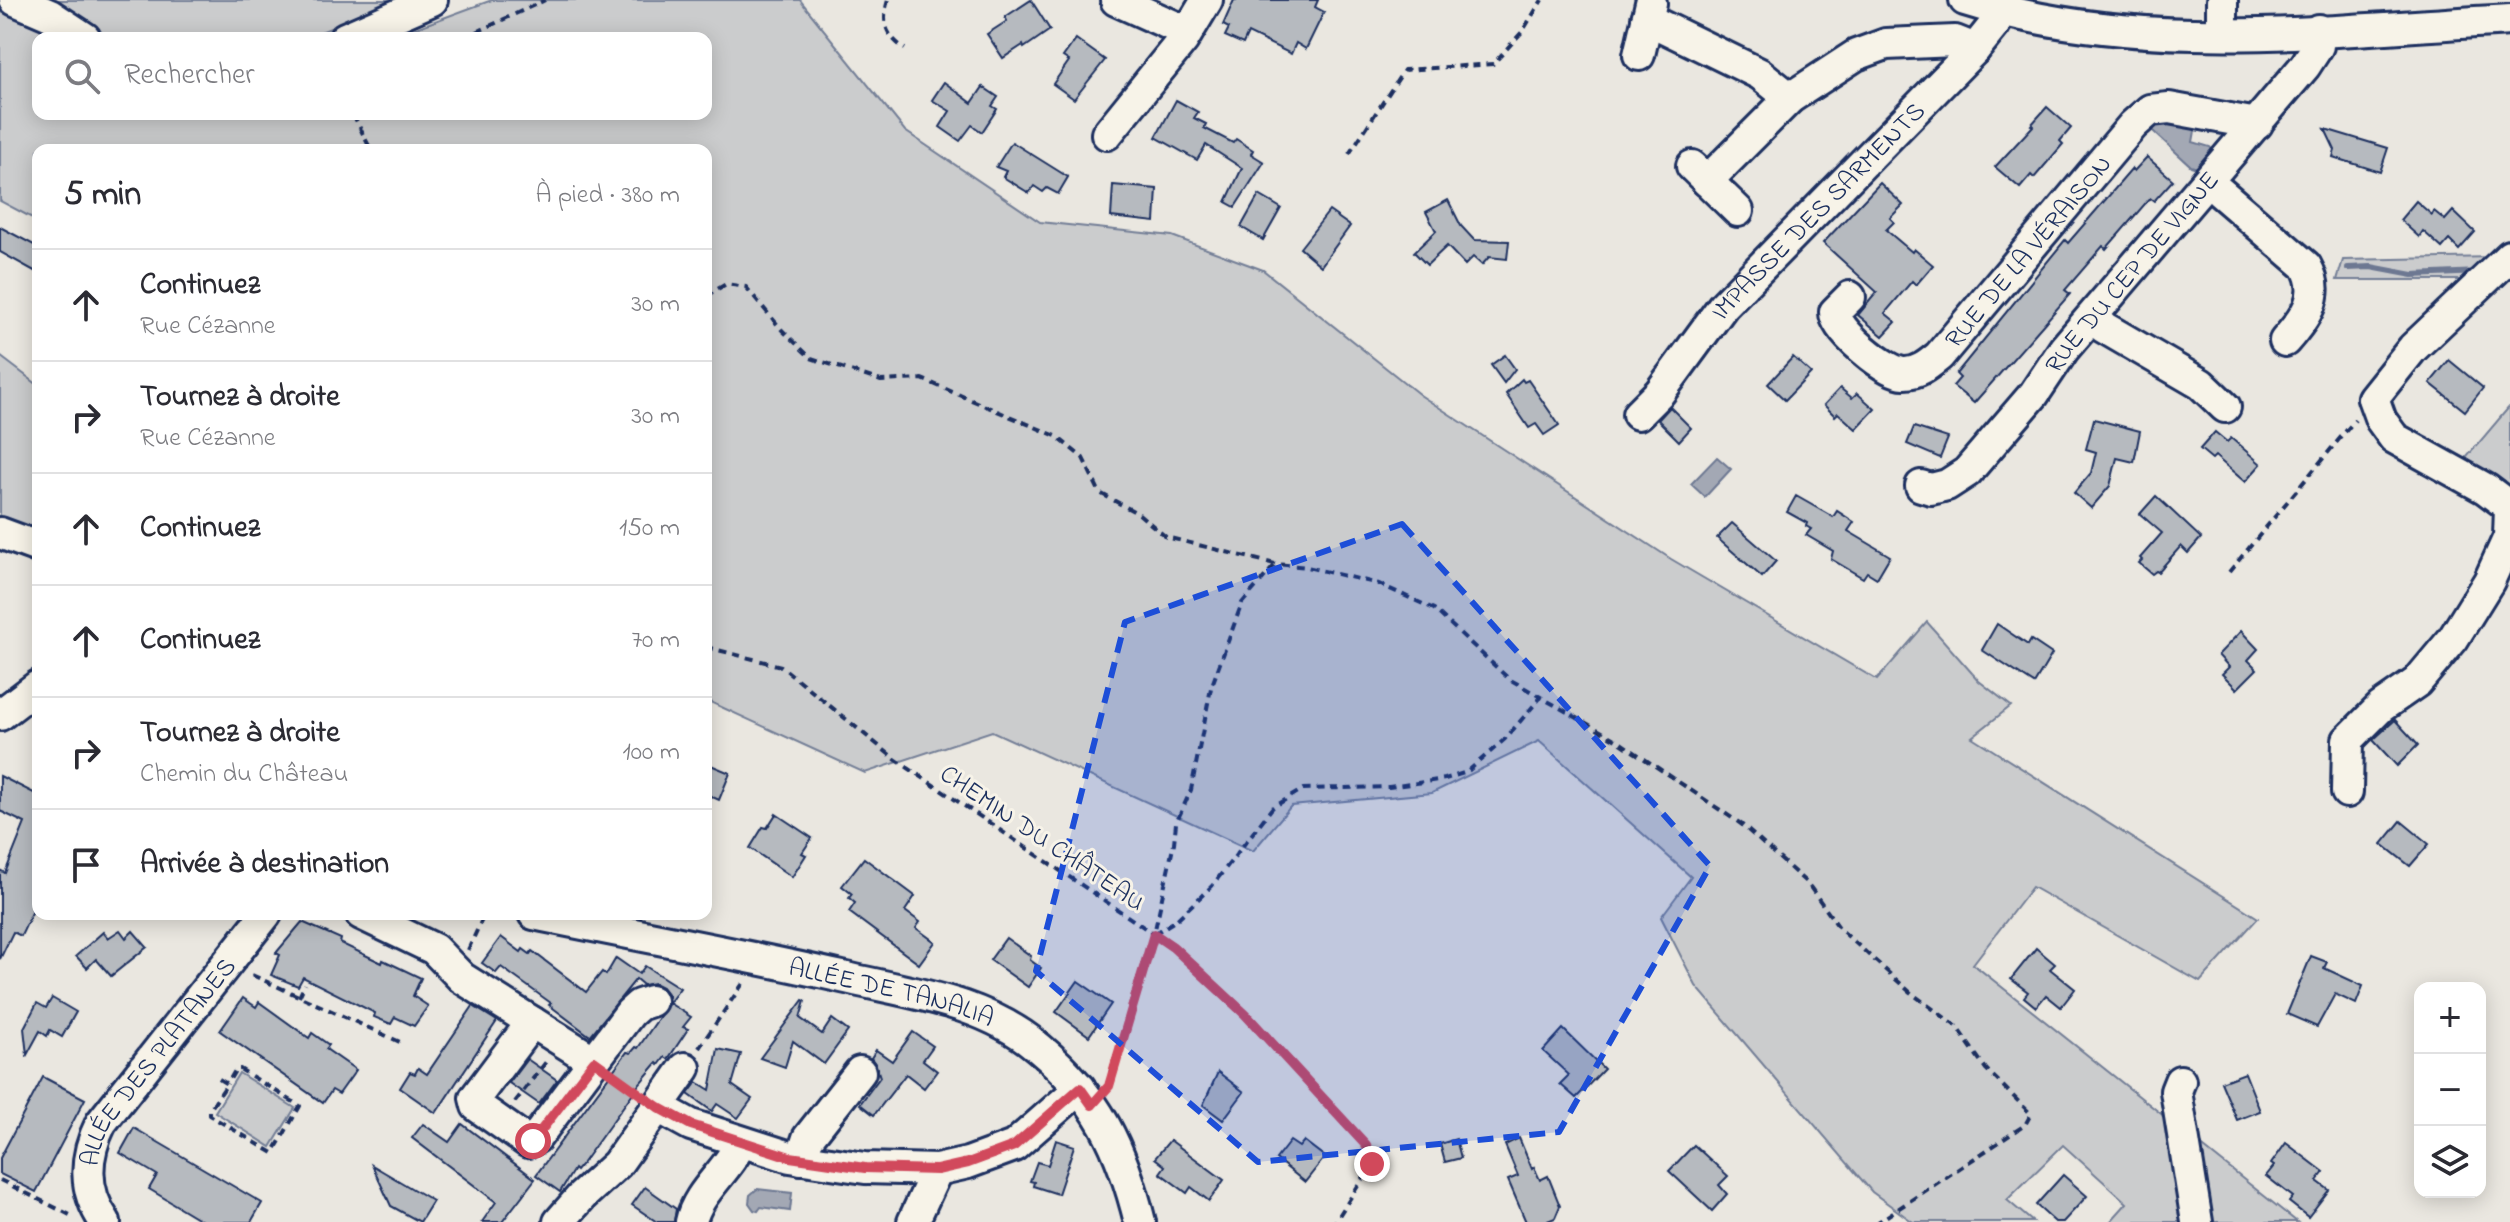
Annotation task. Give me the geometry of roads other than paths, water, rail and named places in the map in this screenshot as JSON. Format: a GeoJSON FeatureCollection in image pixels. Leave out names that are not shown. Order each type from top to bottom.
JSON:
{"type":"FeatureCollection","features":[{"type":"Feature","properties":{"kind":"street"},"geometry":{"type":"LineString","coordinates":[[15,0],[50,15],[76,32]]}},
{"type":"Feature","properties":{"kind":"street"},"geometry":{"type":"LineString","coordinates":[[359,32],[432,0]]}},
{"type":"Feature","properties":{"kind":"street"},"geometry":{"type":"LineString","coordinates":[[1116,0],[1187,32]]}},
{"type":"Feature","properties":{"kind":"street"},"geometry":{"type":"LineString","coordinates":[[1107,134],[1187,32],[1207,0]]}},
{"type":"Feature","properties":{"kind":"street"},"geometry":{"type":"LineString","coordinates":[[1965,0],[2048,19],[2139,31],[2318,38],[2510,20]]}},
{"type":"Feature","properties":{"kind":"street"},"geometry":{"type":"LineString","coordinates":[[2222,0],[2222,34]]}},
{"type":"Feature","properties":{"kind":"street","name":"IMPASSE DES SARMENTS"},"geometry":{"type":"LineString","coordinates":[[1638,414],[1660,392],[1723,306],[1975,49],[1995,24],[1998,8]]}},
{"type":"Feature","properties":{"kind":"street"},"geometry":{"type":"LineString","coordinates":[[1639,55],[1649,10],[1760,74],[1790,98]]}},
{"type":"Feature","properties":{"kind":"street"},"geometry":{"type":"LineString","coordinates":[[2034,394],[2076,358],[2308,86],[2318,67],[2318,38]]}},
{"type":"Feature","properties":{"kind":"street","name":"RUE DU CEP DE VIGNE"},"geometry":{"type":"LineString","coordinates":[[1921,486],[1931,489],[1947,485],[1967,472],[2034,394],[2064,349],[2257,124],[2318,38]]}},
{"type":"Feature","properties":{"kind":"street"},"geometry":{"type":"LineString","coordinates":[[1738,211],[1700,174],[1790,98],[1856,55],[1886,44],[1955,41],[1975,49]]}},
{"type":"Feature","properties":{"kind":"street","name":"RUE DE LA VÉRAISON"},"geometry":{"type":"LineString","coordinates":[[1850,297],[1835,312],[1837,324],[1884,367],[1904,374],[1924,368],[1939,356],[2133,125],[2150,110],[2169,108],[2257,124]]}},
{"type":"Feature","properties":{"kind":"street"},"geometry":{"type":"LineString","coordinates":[[2220,192],[2306,266],[2312,276],[2308,313],[2285,341]]}},
{"type":"Feature","properties":{"kind":"street"},"geometry":{"type":"LineString","coordinates":[[2347,792],[2348,740],[2381,707],[2417,682],[2453,639],[2489,581],[2509,537],[2510,507],[2486,489],[2394,438],[2381,420],[2373,398],[2413,348],[2510,256]]}},
{"type":"Feature","properties":{"kind":"street"},"geometry":{"type":"LineString","coordinates":[[2103,327],[2201,384],[2225,407]]}},
{"type":"Feature","properties":{"kind":"street"},"geometry":{"type":"LineString","coordinates":[[0,533],[32,545]]}},
{"type":"Feature","properties":{"kind":"street"},"geometry":{"type":"LineString","coordinates":[[0,715],[32,691]]}},
{"type":"Feature","properties":{"kind":"street","name":"ALLÉE DES PLATANES"},"geometry":{"type":"LineString","coordinates":[[105,1222],[93,1201],[87,1172],[98,1131],[261,920]]}},
{"type":"Feature","properties":{"kind":"street"},"geometry":{"type":"LineString","coordinates":[[374,920],[434,949],[457,974],[594,1061]]}},
{"type":"Feature","properties":{"kind":"street","name":"ALLÉE DE TANALIA"},"geometry":{"type":"LineString","coordinates":[[564,920],[791,965],[963,1005],[1009,1027],[1031,1041],[1086,1096],[1114,1141],[1129,1176],[1140,1222]]}},
{"type":"Feature","properties":{"kind":"street"},"geometry":{"type":"LineString","coordinates":[[532,1022],[475,1098],[477,1106],[499,1123],[523,1140],[533,1141],[630,1013],[639,1005],[651,1001]]}},
{"type":"Feature","properties":{"kind":"street"},"geometry":{"type":"LineString","coordinates":[[559,1222],[617,1164],[685,1068]]}},
{"type":"Feature","properties":{"kind":"street"},"geometry":{"type":"LineString","coordinates":[[801,1159],[808,1138],[860,1072]]}},
{"type":"Feature","properties":{"kind":"street"},"geometry":{"type":"LineString","coordinates":[[2180,1081],[2176,1091],[2197,1222]]}},
{"type":"Feature","properties":{"kind":"street"},"geometry":{"type":"LineString","coordinates":[[658,1107],[691,1125],[801,1159],[865,1168],[937,1170],[968,1163],[1014,1146],[1086,1096]]}},
{"type":"Feature","properties":{"kind":"street"},"geometry":{"type":"LineString","coordinates":[[691,1222],[694,1209],[737,1153],[741,1142]]}},
{"type":"Feature","properties":{"kind":"street"},"geometry":{"type":"LineString","coordinates":[[913,1222],[937,1170]]}},
{"type":"Feature","properties":{"kind":"waterway"},"geometry":{"type":"LineString","coordinates":[[2348,268],[2371,267],[2413,275],[2479,272]]}}]}
